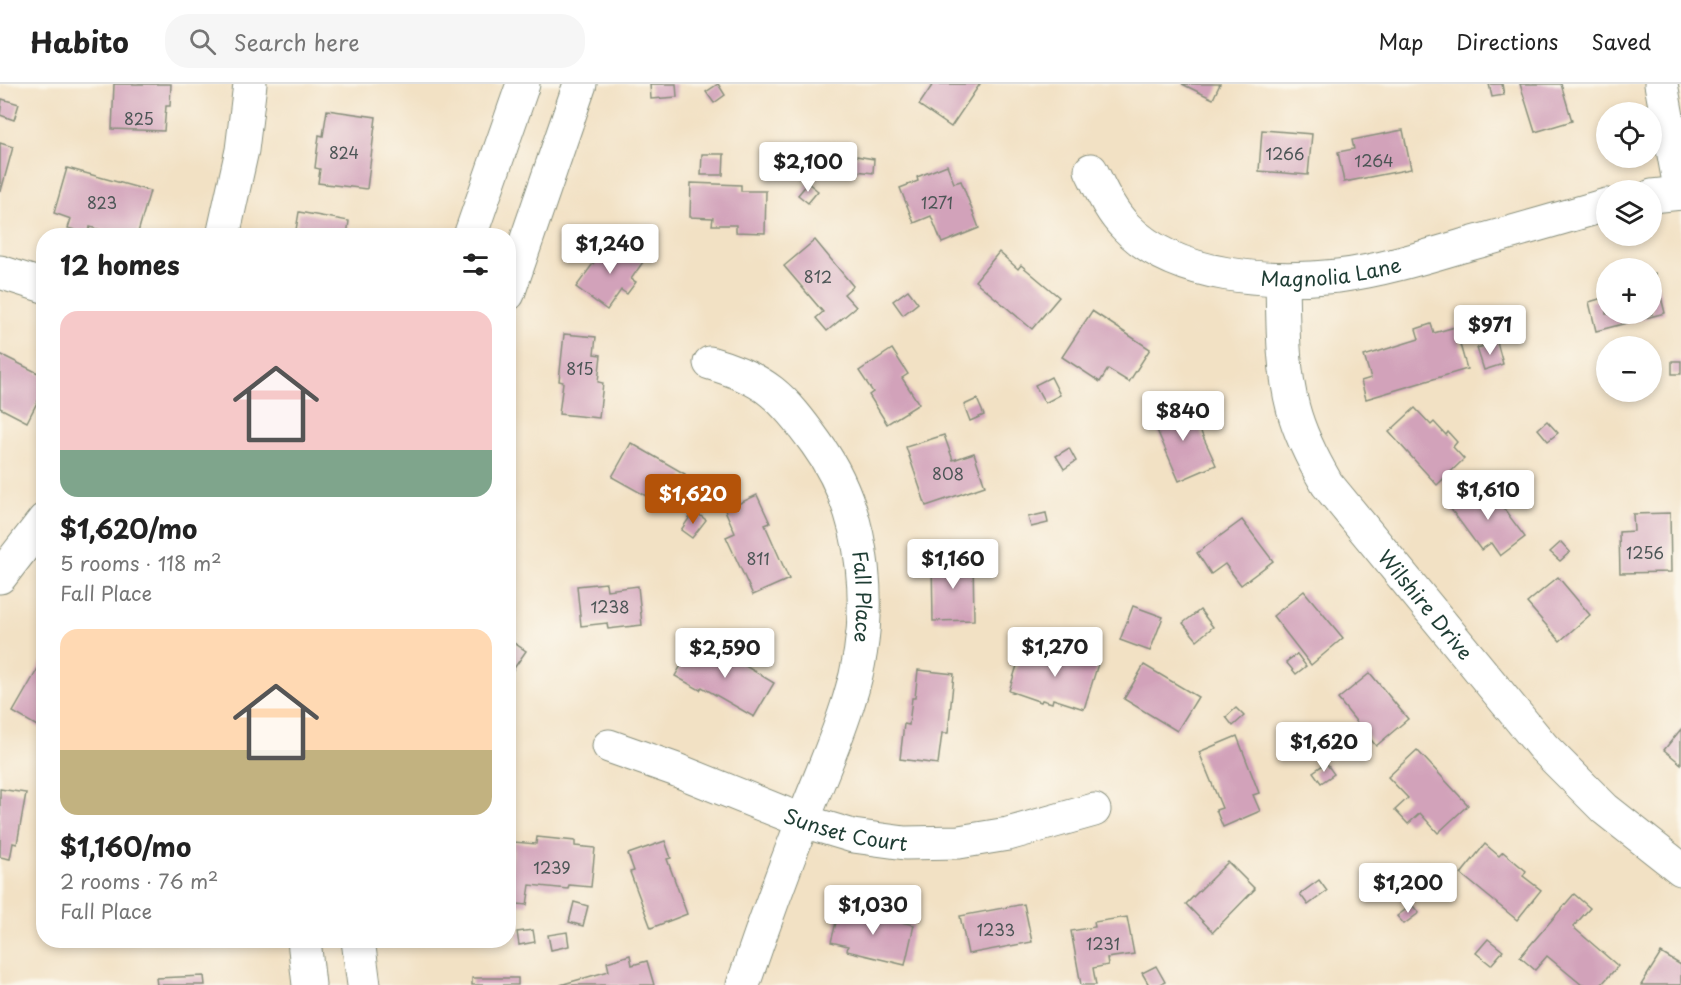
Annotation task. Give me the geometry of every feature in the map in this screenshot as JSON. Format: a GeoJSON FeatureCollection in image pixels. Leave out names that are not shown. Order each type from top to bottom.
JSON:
{"type":"FeatureCollection","features":[{"type":"Feature","properties":{"kind":"street"},"geometry":{"type":"LineString","coordinates":[[225,228],[242,150],[250,84]]}},
{"type":"Feature","properties":{"kind":"street"},"geometry":{"type":"LineString","coordinates":[[473,228],[523,84]]}},
{"type":"Feature","properties":{"kind":"street"},"geometry":{"type":"LineString","coordinates":[[516,271],[580,84]]}},
{"type":"Feature","properties":{"kind":"street"},"geometry":{"type":"LineString","coordinates":[[1661,84],[1681,193],[1662,195]]}},
{"type":"Feature","properties":{"kind":"street","name":"Magnolia Lane"},"geometry":{"type":"LineString","coordinates":[[1091,170],[1106,201],[1127,228],[1153,248],[1184,264],[1231,274],[1282,279],[1339,276],[1419,258],[1596,209]]}},
{"type":"Feature","properties":{"kind":"street"},"geometry":{"type":"LineString","coordinates":[[0,272],[36,283]]}},
{"type":"Feature","properties":{"kind":"street","name":"Wilshire Drive"},"geometry":{"type":"LineString","coordinates":[[1282,279],[1284,363],[1293,409],[1308,449],[1327,484],[1543,747],[1605,809],[1681,869]]}},
{"type":"Feature","properties":{"kind":"street","name":"Fall Place"},"geometry":{"type":"LineString","coordinates":[[711,363],[736,370],[766,386],[792,409],[825,455],[842,489],[854,523],[861,560],[864,612],[861,647],[850,699],[767,915],[743,985]]}},
{"type":"Feature","properties":{"kind":"street"},"geometry":{"type":"LineString","coordinates":[[0,577],[36,530]]}},
{"type":"Feature","properties":{"kind":"street","name":"Sunset Court"},"geometry":{"type":"LineString","coordinates":[[609,746],[674,769],[803,821],[863,837],[905,843],[959,842],[1008,834],[1094,810]]}},
{"type":"Feature","properties":{"kind":"street"},"geometry":{"type":"LineString","coordinates":[[305,948],[309,985]]}},
{"type":"Feature","properties":{"kind":"street"},"geometry":{"type":"LineString","coordinates":[[359,948],[364,985]]}},
{"type":"Feature","properties":{"kind":"building"},"geometry":{"type":"Polygon","coordinates":[[[114,84],[171,84],[170,106],[166,106],[164,131],[112,129],[114,84]]]}},
{"type":"Feature","properties":{"kind":"building"},"geometry":{"type":"Polygon","coordinates":[[[650,84],[676,84],[677,97],[651,99],[650,84]]]}},
{"type":"Feature","properties":{"kind":"building"},"geometry":{"type":"Polygon","coordinates":[[[718,84],[725,95],[714,103],[706,92],[718,84]]]}},
{"type":"Feature","properties":{"kind":"building"},"geometry":{"type":"Polygon","coordinates":[[[933,84],[980,84],[951,127],[919,105],[933,84]]]}},
{"type":"Feature","properties":{"kind":"building"},"geometry":{"type":"Polygon","coordinates":[[[1182,84],[1220,84],[1213,99],[1182,84]]]}},
{"type":"Feature","properties":{"kind":"building"},"geometry":{"type":"Polygon","coordinates":[[[1489,84],[1502,84],[1504,95],[1492,97],[1489,84]]]}},
{"type":"Feature","properties":{"kind":"building"},"geometry":{"type":"Polygon","coordinates":[[[1520,84],[1561,84],[1572,121],[1535,132],[1520,84]]]}},
{"type":"Feature","properties":{"kind":"building"},"geometry":{"type":"Polygon","coordinates":[[[2,99],[19,104],[14,120],[0,115],[2,99]]]}},
{"type":"Feature","properties":{"kind":"building"},"geometry":{"type":"Polygon","coordinates":[[[327,110],[376,117],[367,189],[318,183],[320,169],[315,168],[319,135],[323,136],[327,110]]]}},
{"type":"Feature","properties":{"kind":"building"},"geometry":{"type":"Polygon","coordinates":[[[1262,130],[1312,134],[1308,175],[1259,171],[1262,130]]]}},
{"type":"Feature","properties":{"kind":"building"},"geometry":{"type":"Polygon","coordinates":[[[1403,130],[1411,169],[1344,182],[1338,152],[1354,149],[1352,140],[1403,130]]]}},
{"type":"Feature","properties":{"kind":"building"},"geometry":{"type":"Polygon","coordinates":[[[0,143],[13,147],[1,191],[0,191],[0,143]]]}},
{"type":"Feature","properties":{"kind":"building"},"geometry":{"type":"Polygon","coordinates":[[[702,154],[724,154],[723,175],[701,175],[702,154]]]}},
{"type":"Feature","properties":{"kind":"building"},"geometry":{"type":"Polygon","coordinates":[[[850,155],[874,159],[873,173],[848,170],[850,155]]]}},
{"type":"Feature","properties":{"kind":"building"},"geometry":{"type":"Polygon","coordinates":[[[947,165],[954,183],[961,181],[979,228],[942,243],[931,216],[914,223],[900,188],[918,181],[917,177],[947,165]]]}},
{"type":"Feature","properties":{"kind":"building"},"geometry":{"type":"Polygon","coordinates":[[[67,168],[150,191],[139,228],[68,228],[71,219],[54,213],[67,168]]]}},
{"type":"Feature","properties":{"kind":"building"},"geometry":{"type":"Polygon","coordinates":[[[691,183],[741,185],[741,191],[766,191],[765,233],[736,232],[736,225],[712,225],[713,218],[690,217],[691,183]]]}},
{"type":"Feature","properties":{"kind":"building"},"geometry":{"type":"Polygon","coordinates":[[[808,183],[818,191],[808,203],[798,195],[808,183]]]}},
{"type":"Feature","properties":{"kind":"building"},"geometry":{"type":"Polygon","coordinates":[[[299,212],[349,221],[348,228],[296,228],[299,212]]]}},
{"type":"Feature","properties":{"kind":"building"},"geometry":{"type":"Polygon","coordinates":[[[611,239],[643,262],[631,279],[636,282],[627,294],[621,290],[607,310],[576,287],[611,239]]]}},
{"type":"Feature","properties":{"kind":"building"},"geometry":{"type":"Polygon","coordinates":[[[815,240],[853,286],[844,294],[856,307],[827,331],[816,318],[823,312],[784,266],[815,240]]]}},
{"type":"Feature","properties":{"kind":"building"},"geometry":{"type":"Polygon","coordinates":[[[999,252],[1018,269],[1021,265],[1059,297],[1032,329],[975,281],[999,252]]]}},
{"type":"Feature","properties":{"kind":"building"},"geometry":{"type":"Polygon","coordinates":[[[908,290],[918,303],[903,315],[893,301],[908,290]]]}},
{"type":"Feature","properties":{"kind":"building"},"geometry":{"type":"Polygon","coordinates":[[[1596,300],[1596,324],[1623,324],[1596,331],[1589,302],[1596,300]]]}},
{"type":"Feature","properties":{"kind":"building"},"geometry":{"type":"Polygon","coordinates":[[[1092,311],[1150,349],[1129,382],[1108,369],[1100,382],[1062,357],[1092,311]]]}},
{"type":"Feature","properties":{"kind":"building"},"geometry":{"type":"Polygon","coordinates":[[[1431,324],[1434,333],[1455,327],[1467,369],[1366,399],[1361,381],[1371,378],[1364,356],[1419,339],[1416,329],[1431,324]]]}},
{"type":"Feature","properties":{"kind":"building"},"geometry":{"type":"Polygon","coordinates":[[[564,334],[596,337],[594,354],[601,355],[598,382],[603,383],[599,418],[559,414],[563,382],[559,381],[564,334]]]}},
{"type":"Feature","properties":{"kind":"building"},"geometry":{"type":"Polygon","coordinates":[[[1497,342],[1503,364],[1484,370],[1477,348],[1497,342]]]}},
{"type":"Feature","properties":{"kind":"building"},"geometry":{"type":"Polygon","coordinates":[[[892,349],[908,374],[902,378],[919,404],[887,424],[869,395],[873,392],[859,371],[892,349]]]}},
{"type":"Feature","properties":{"kind":"building"},"geometry":{"type":"Polygon","coordinates":[[[0,354],[36,372],[36,405],[27,422],[0,408],[0,354]]]}},
{"type":"Feature","properties":{"kind":"building"},"geometry":{"type":"Polygon","coordinates":[[[1672,361],[1681,361],[1681,374],[1672,374],[1672,361]]]}},
{"type":"Feature","properties":{"kind":"building"},"geometry":{"type":"Polygon","coordinates":[[[1051,377],[1060,395],[1045,403],[1035,385],[1051,377]]]}},
{"type":"Feature","properties":{"kind":"building"},"geometry":{"type":"Polygon","coordinates":[[[977,399],[984,415],[970,421],[964,405],[977,399]]]}},
{"type":"Feature","properties":{"kind":"building"},"geometry":{"type":"Polygon","coordinates":[[[1183,402],[1191,420],[1195,419],[1216,465],[1179,481],[1151,416],[1183,402]]]}},
{"type":"Feature","properties":{"kind":"building"},"geometry":{"type":"Polygon","coordinates":[[[1415,408],[1431,425],[1434,422],[1446,435],[1448,432],[1457,442],[1453,447],[1464,459],[1437,485],[1389,432],[1415,408]]]}},
{"type":"Feature","properties":{"kind":"building"},"geometry":{"type":"Polygon","coordinates":[[[1547,421],[1558,433],[1548,441],[1538,429],[1547,421]]]}},
{"type":"Feature","properties":{"kind":"building"},"geometry":{"type":"Polygon","coordinates":[[[944,435],[953,460],[974,453],[985,486],[926,506],[906,447],[944,435]]]}},
{"type":"Feature","properties":{"kind":"building"},"geometry":{"type":"Polygon","coordinates":[[[631,443],[685,474],[666,507],[612,477],[631,443]]]}},
{"type":"Feature","properties":{"kind":"building"},"geometry":{"type":"Polygon","coordinates":[[[1069,448],[1076,461],[1064,469],[1056,456],[1069,448]]]}},
{"type":"Feature","properties":{"kind":"building"},"geometry":{"type":"Polygon","coordinates":[[[1483,484],[1493,498],[1499,494],[1508,506],[1504,509],[1525,537],[1500,556],[1491,543],[1481,550],[1450,508],[1483,484]]]}},
{"type":"Feature","properties":{"kind":"building"},"geometry":{"type":"Polygon","coordinates":[[[728,492],[733,501],[722,507],[717,499],[728,492]]]}},
{"type":"Feature","properties":{"kind":"building"},"geometry":{"type":"Polygon","coordinates":[[[757,495],[770,523],[765,525],[789,579],[753,595],[726,537],[735,533],[725,510],[757,495]]]}},
{"type":"Feature","properties":{"kind":"building"},"geometry":{"type":"Polygon","coordinates":[[[694,511],[706,520],[692,538],[681,530],[694,511]]]}},
{"type":"Feature","properties":{"kind":"building"},"geometry":{"type":"Polygon","coordinates":[[[1046,513],[1048,523],[1031,527],[1028,517],[1046,513]]]}},
{"type":"Feature","properties":{"kind":"building"},"geometry":{"type":"Polygon","coordinates":[[[1670,513],[1671,572],[1620,573],[1619,532],[1634,531],[1633,514],[1670,513]]]}},
{"type":"Feature","properties":{"kind":"building"},"geometry":{"type":"Polygon","coordinates":[[[1242,520],[1273,561],[1241,585],[1225,564],[1211,574],[1197,553],[1242,520]]]}},
{"type":"Feature","properties":{"kind":"building"},"geometry":{"type":"Polygon","coordinates":[[[1561,542],[1570,552],[1560,561],[1550,552],[1561,542]]]}},
{"type":"Feature","properties":{"kind":"building"},"geometry":{"type":"Polygon","coordinates":[[[973,559],[974,620],[933,621],[932,560],[973,559]]]}},
{"type":"Feature","properties":{"kind":"building"},"geometry":{"type":"Polygon","coordinates":[[[1558,577],[1590,615],[1560,641],[1527,603],[1558,577]]]}},
{"type":"Feature","properties":{"kind":"building"},"geometry":{"type":"Polygon","coordinates":[[[606,583],[607,590],[638,586],[642,625],[608,629],[607,623],[581,626],[577,586],[606,583]]]}},
{"type":"Feature","properties":{"kind":"building"},"geometry":{"type":"Polygon","coordinates":[[[1304,591],[1343,638],[1311,665],[1273,616],[1304,591]]]}},
{"type":"Feature","properties":{"kind":"building"},"geometry":{"type":"Polygon","coordinates":[[[1133,606],[1163,617],[1150,651],[1120,640],[1133,606]]]}},
{"type":"Feature","properties":{"kind":"building"},"geometry":{"type":"Polygon","coordinates":[[[1200,610],[1213,627],[1197,640],[1183,623],[1200,610]]]}},
{"type":"Feature","properties":{"kind":"building"},"geometry":{"type":"Polygon","coordinates":[[[1057,642],[1075,648],[1070,663],[1078,666],[1080,658],[1098,664],[1084,709],[1053,699],[1052,703],[1042,700],[1041,702],[1009,691],[1020,656],[1049,665],[1057,642]]]}},
{"type":"Feature","properties":{"kind":"building"},"geometry":{"type":"Polygon","coordinates":[[[694,643],[717,657],[720,651],[774,683],[754,717],[702,687],[700,690],[675,676],[694,643]]]}},
{"type":"Feature","properties":{"kind":"building"},"geometry":{"type":"Polygon","coordinates":[[[516,644],[526,651],[516,665],[516,644]]]}},
{"type":"Feature","properties":{"kind":"building"},"geometry":{"type":"Polygon","coordinates":[[[1297,654],[1306,666],[1296,674],[1286,662],[1297,654]]]}},
{"type":"Feature","properties":{"kind":"building"},"geometry":{"type":"Polygon","coordinates":[[[1144,665],[1198,697],[1177,731],[1124,699],[1144,665]]]}},
{"type":"Feature","properties":{"kind":"building"},"geometry":{"type":"Polygon","coordinates":[[[918,670],[954,674],[948,733],[942,733],[938,764],[900,759],[904,724],[909,725],[918,670]]]}},
{"type":"Feature","properties":{"kind":"building"},"geometry":{"type":"Polygon","coordinates":[[[36,672],[36,725],[13,712],[36,672]]]}},
{"type":"Feature","properties":{"kind":"building"},"geometry":{"type":"Polygon","coordinates":[[[1370,673],[1408,719],[1376,746],[1338,699],[1370,673]]]}},
{"type":"Feature","properties":{"kind":"building"},"geometry":{"type":"Polygon","coordinates":[[[1236,708],[1244,716],[1233,726],[1226,717],[1236,708]]]}},
{"type":"Feature","properties":{"kind":"building"},"geometry":{"type":"Polygon","coordinates":[[[1681,729],[1681,764],[1664,750],[1681,729]]]}},
{"type":"Feature","properties":{"kind":"building"},"geometry":{"type":"Polygon","coordinates":[[[1237,736],[1259,793],[1253,795],[1260,811],[1223,827],[1216,810],[1222,808],[1199,752],[1237,736]]]}},
{"type":"Feature","properties":{"kind":"building"},"geometry":{"type":"Polygon","coordinates":[[[1417,750],[1468,805],[1438,833],[1420,813],[1408,824],[1395,810],[1408,798],[1388,777],[1417,750]]]}},
{"type":"Feature","properties":{"kind":"building"},"geometry":{"type":"Polygon","coordinates":[[[1326,763],[1334,774],[1321,783],[1313,772],[1326,763]]]}},
{"type":"Feature","properties":{"kind":"building"},"geometry":{"type":"Polygon","coordinates":[[[0,789],[26,793],[17,844],[13,843],[10,859],[0,857],[0,789]]]}},
{"type":"Feature","properties":{"kind":"building"},"geometry":{"type":"Polygon","coordinates":[[[537,837],[575,841],[575,846],[595,848],[591,887],[569,885],[568,889],[530,885],[527,905],[516,904],[516,842],[536,844],[537,837]]]}},
{"type":"Feature","properties":{"kind":"building"},"geometry":{"type":"Polygon","coordinates":[[[665,841],[671,858],[667,859],[687,914],[651,928],[630,872],[634,871],[628,854],[665,841]]]}},
{"type":"Feature","properties":{"kind":"building"},"geometry":{"type":"Polygon","coordinates":[[[1485,844],[1499,856],[1503,852],[1526,871],[1523,876],[1541,890],[1517,920],[1461,874],[1485,844]]]}},
{"type":"Feature","properties":{"kind":"building"},"geometry":{"type":"Polygon","coordinates":[[[1228,862],[1255,889],[1213,932],[1186,904],[1228,862]]]}},
{"type":"Feature","properties":{"kind":"building"},"geometry":{"type":"Polygon","coordinates":[[[1319,880],[1327,891],[1308,905],[1300,894],[1319,880]]]}},
{"type":"Feature","properties":{"kind":"building"},"geometry":{"type":"Polygon","coordinates":[[[1574,894],[1590,908],[1573,927],[1618,966],[1601,985],[1582,985],[1547,956],[1535,970],[1520,957],[1574,894]]]}},
{"type":"Feature","properties":{"kind":"building"},"geometry":{"type":"Polygon","coordinates":[[[574,902],[588,906],[583,926],[569,922],[574,902]]]}},
{"type":"Feature","properties":{"kind":"building"},"geometry":{"type":"Polygon","coordinates":[[[1024,904],[1032,942],[968,954],[960,916],[1024,904]]]}},
{"type":"Feature","properties":{"kind":"building"},"geometry":{"type":"Polygon","coordinates":[[[1412,905],[1419,913],[1404,924],[1397,916],[1412,905]]]}},
{"type":"Feature","properties":{"kind":"building"},"geometry":{"type":"Polygon","coordinates":[[[840,907],[914,925],[905,965],[847,951],[848,946],[831,942],[840,907]]]}},
{"type":"Feature","properties":{"kind":"building"},"geometry":{"type":"Polygon","coordinates":[[[1127,917],[1134,954],[1107,958],[1108,965],[1093,968],[1096,985],[1081,985],[1071,931],[1095,927],[1094,922],[1127,917]]]}},
{"type":"Feature","properties":{"kind":"building"},"geometry":{"type":"Polygon","coordinates":[[[533,930],[535,942],[519,945],[517,932],[533,930]]]}},
{"type":"Feature","properties":{"kind":"building"},"geometry":{"type":"Polygon","coordinates":[[[567,932],[569,946],[551,950],[548,935],[567,932]]]}},
{"type":"Feature","properties":{"kind":"building"},"geometry":{"type":"Polygon","coordinates":[[[1488,939],[1503,951],[1491,965],[1476,953],[1488,939]]]}},
{"type":"Feature","properties":{"kind":"building"},"geometry":{"type":"Polygon","coordinates":[[[1661,953],[1681,965],[1681,985],[1641,985],[1661,953]]]}},
{"type":"Feature","properties":{"kind":"building"},"geometry":{"type":"Polygon","coordinates":[[[630,955],[632,965],[647,961],[654,985],[560,985],[609,971],[607,962],[630,955]]]}},
{"type":"Feature","properties":{"kind":"building"},"geometry":{"type":"Polygon","coordinates":[[[1156,966],[1165,982],[1159,985],[1149,985],[1142,973],[1156,966]]]}},
{"type":"Feature","properties":{"kind":"building"},"geometry":{"type":"Polygon","coordinates":[[[204,976],[205,985],[157,985],[156,978],[204,976]]]}},
{"type":"Feature","properties":{"kind":"building"},"geometry":{"type":"Polygon","coordinates":[[[472,978],[518,978],[518,985],[472,985],[472,978]]]}}]}
